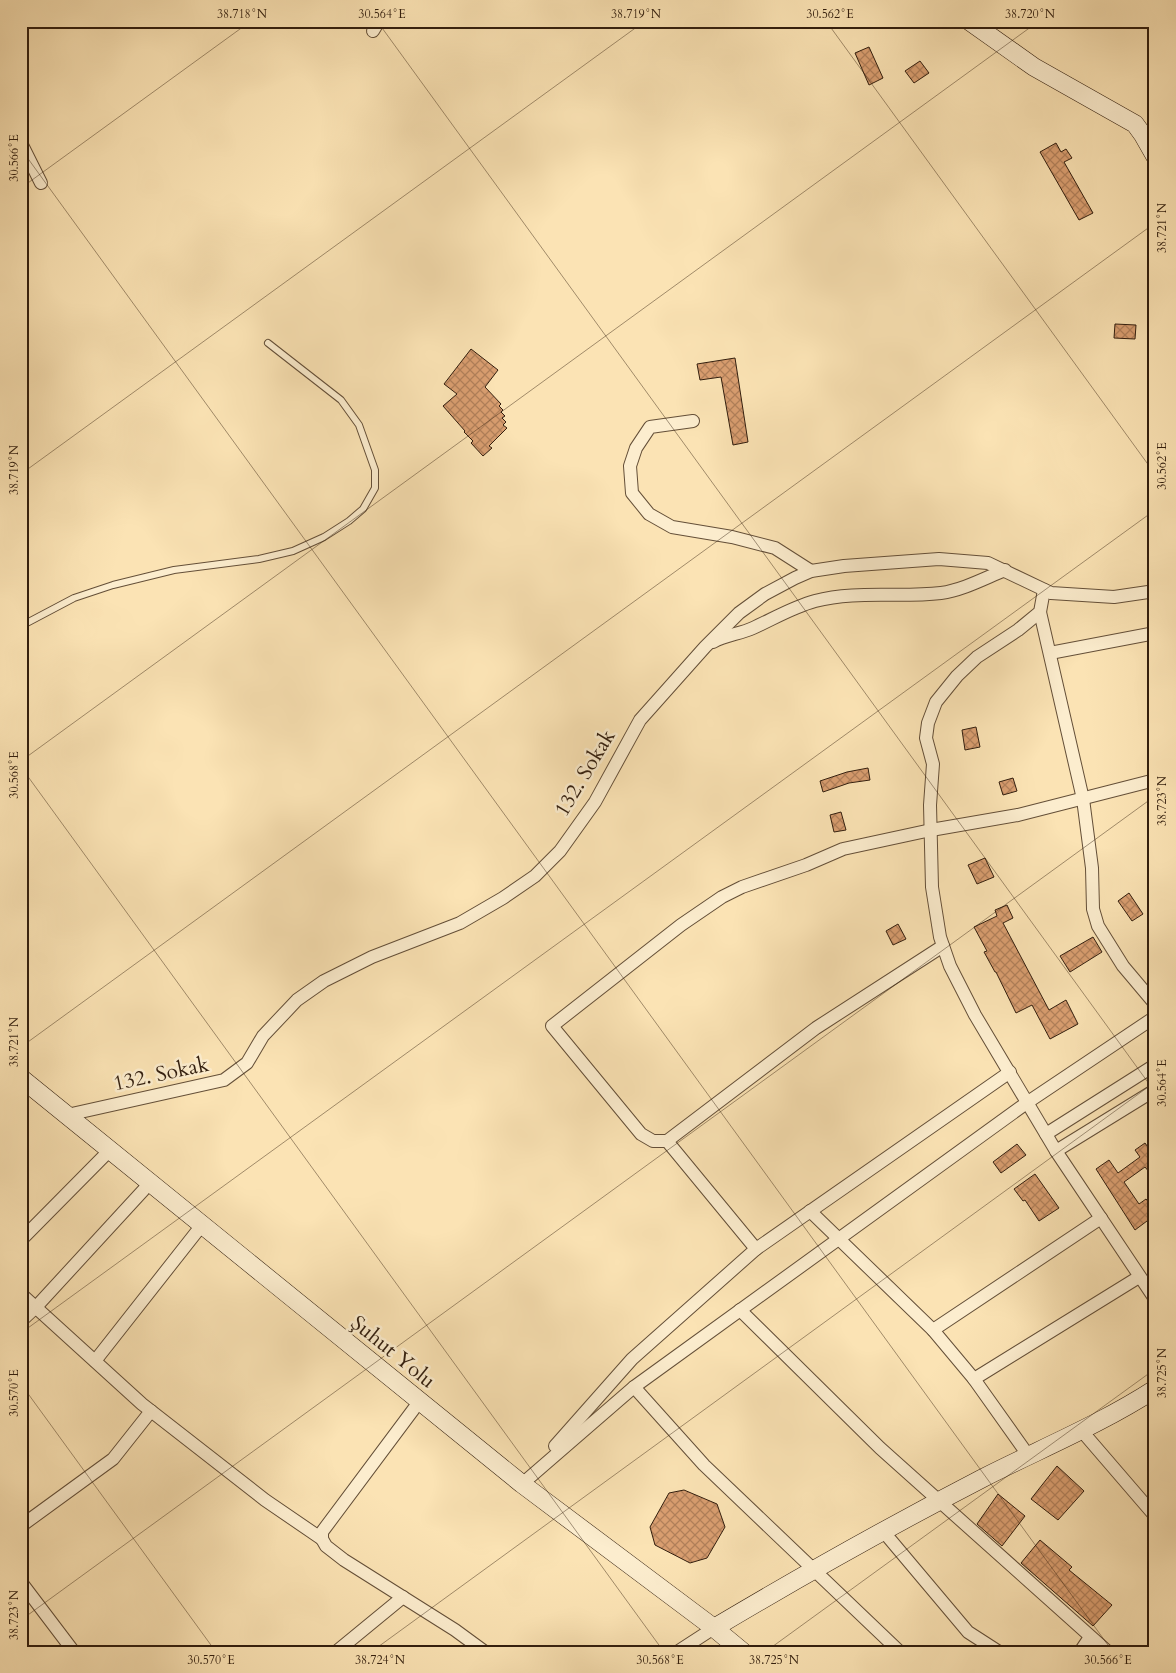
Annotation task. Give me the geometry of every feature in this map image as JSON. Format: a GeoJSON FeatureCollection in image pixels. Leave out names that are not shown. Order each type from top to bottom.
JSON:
{"type":"FeatureCollection","features":[{"type":"Feature","properties":{"kind":"main road"},"geometry":{"type":"LineString","coordinates":[[969,21],[1034,67],[1134,124],[1155,156]]}},
{"type":"Feature","properties":{"kind":"main road","name":"Şuhut Yolu"},"geometry":{"type":"LineString","coordinates":[[21,1078],[522,1484],[714,1628],[743,1652]]}},
{"type":"Feature","properties":{"kind":"main road"},"geometry":{"type":"LineString","coordinates":[[714,1628],[813,1569],[882,1531],[1028,1455],[1124,1409],[1155,1389]]}},
{"type":"Feature","properties":{"kind":"street"},"geometry":{"type":"LineString","coordinates":[[21,142],[41,184]]}},
{"type":"Feature","properties":{"kind":"street"},"geometry":{"type":"LineString","coordinates":[[693,421],[650,427],[636,448],[630,466],[632,493],[648,514],[672,526],[732,537],[775,548],[811,571]]}},
{"type":"Feature","properties":{"kind":"street","name":"132. Sokak"},"geometry":{"type":"LineString","coordinates":[[67,1115],[224,1080],[247,1063],[263,1036],[297,1000],[324,981],[372,957],[460,923],[503,898],[535,876],[560,851],[596,802],[640,720],[705,647],[739,613],[765,594],[795,578],[811,571],[844,566],[939,558],[988,563],[1051,593],[1114,597],[1155,591]]}},
{"type":"Feature","properties":{"kind":"street"},"geometry":{"type":"LineString","coordinates":[[705,647],[719,638],[751,629],[778,615],[815,601],[844,596],[917,595],[943,592],[1005,570]]}},
{"type":"Feature","properties":{"kind":"street"},"geometry":{"type":"LineString","coordinates":[[1044,590],[1040,612],[1083,798],[1092,868],[1093,909],[1098,926],[1123,966],[1155,1004]]}},
{"type":"Feature","properties":{"kind":"street"},"geometry":{"type":"LineString","coordinates":[[1040,612],[1018,630],[977,657],[957,676],[936,702],[928,724],[926,738],[932,764],[930,805],[932,887],[940,938],[950,966],[975,1015],[1056,1151],[1155,1299]]}},
{"type":"Feature","properties":{"kind":"street"},"geometry":{"type":"LineString","coordinates":[[1050,653],[1155,633]]}},
{"type":"Feature","properties":{"kind":"street"},"geometry":{"type":"LineString","coordinates":[[943,946],[816,1028],[667,1141],[653,1141],[641,1134],[552,1026],[681,925],[722,897],[742,887],[843,850],[930,830],[1018,815],[1155,780]]}},
{"type":"Feature","properties":{"kind":"street"},"geometry":{"type":"LineString","coordinates":[[522,1484],[634,1387],[1028,1102],[1155,1018]]}},
{"type":"Feature","properties":{"kind":"street"},"geometry":{"type":"LineString","coordinates":[[1046,1134],[1155,1065]]}},
{"type":"Feature","properties":{"kind":"street"},"geometry":{"type":"LineString","coordinates":[[522,1484],[632,1359],[756,1249],[1010,1072]]}},
{"type":"Feature","properties":{"kind":"street"},"geometry":{"type":"LineString","coordinates":[[1056,1151],[1155,1090]]}},
{"type":"Feature","properties":{"kind":"street"},"geometry":{"type":"LineString","coordinates":[[667,1141],[756,1249]]}},
{"type":"Feature","properties":{"kind":"street"},"geometry":{"type":"LineString","coordinates":[[22,1238],[110,1150]]}},
{"type":"Feature","properties":{"kind":"street"},"geometry":{"type":"LineString","coordinates":[[21,1321],[150,1183]]}},
{"type":"Feature","properties":{"kind":"street"},"geometry":{"type":"LineString","coordinates":[[810,1212],[933,1330],[974,1379],[1028,1455]]}},
{"type":"Feature","properties":{"kind":"street"},"geometry":{"type":"LineString","coordinates":[[933,1330],[1101,1218]]}},
{"type":"Feature","properties":{"kind":"street"},"geometry":{"type":"LineString","coordinates":[[95,1361],[202,1225]]}},
{"type":"Feature","properties":{"kind":"street"},"geometry":{"type":"LineString","coordinates":[[974,1379],[1139,1277]]}},
{"type":"Feature","properties":{"kind":"street"},"geometry":{"type":"LineString","coordinates":[[21,1294],[151,1412],[265,1500],[322,1539],[326,1546],[344,1560],[455,1630],[485,1652]]}},
{"type":"Feature","properties":{"kind":"street"},"geometry":{"type":"LineString","coordinates":[[740,1310],[880,1448],[1108,1652]]}},
{"type":"Feature","properties":{"kind":"street"},"geometry":{"type":"LineString","coordinates":[[634,1387],[704,1465],[900,1652]]}},
{"type":"Feature","properties":{"kind":"street"},"geometry":{"type":"LineString","coordinates":[[322,1539],[322,1532],[420,1402]]}},
{"type":"Feature","properties":{"kind":"street"},"geometry":{"type":"LineString","coordinates":[[21,1526],[112,1459],[151,1412]]}},
{"type":"Feature","properties":{"kind":"street"},"geometry":{"type":"LineString","coordinates":[[1081,1430],[1155,1516]]}},
{"type":"Feature","properties":{"kind":"street"},"geometry":{"type":"LineString","coordinates":[[882,1531],[968,1632],[999,1652]]}},
{"type":"Feature","properties":{"kind":"street"},"geometry":{"type":"LineString","coordinates":[[21,1582],[74,1652]]}},
{"type":"Feature","properties":{"kind":"street"},"geometry":{"type":"LineString","coordinates":[[336,1652],[403,1597]]}},
{"type":"Feature","properties":{"kind":"street"},"geometry":{"type":"LineString","coordinates":[[677,1652],[714,1628]]}},
{"type":"Feature","properties":{"kind":"street"},"geometry":{"type":"LineString","coordinates":[[1080,1652],[1090,1637]]}},
{"type":"Feature","properties":{"kind":"lane"},"geometry":{"type":"LineString","coordinates":[[21,626],[74,598],[113,585],[174,570],[259,559],[293,551],[324,537],[363,510],[375,488],[375,470],[359,425],[341,400],[268,343]]}},
{"type":"Feature","properties":{"kind":"building"},"geometry":{"type":"Polygon","coordinates":[[[869,47],[883,78],[869,85],[855,53],[869,47]]]}},
{"type":"Feature","properties":{"kind":"building"},"geometry":{"type":"Polygon","coordinates":[[[920,61],[929,73],[914,83],[905,71],[920,61]]]}},
{"type":"Feature","properties":{"kind":"building"},"geometry":{"type":"Polygon","coordinates":[[[1056,143],[1061,152],[1066,149],[1072,158],[1064,162],[1093,213],[1079,220],[1040,152],[1056,143]]]}},
{"type":"Feature","properties":{"kind":"building"},"geometry":{"type":"Polygon","coordinates":[[[1115,324],[1136,325],[1135,339],[1114,338],[1115,324]]]}},
{"type":"Feature","properties":{"kind":"building"},"geometry":{"type":"Polygon","coordinates":[[[471,349],[498,370],[485,387],[501,404],[499,406],[503,410],[501,412],[505,416],[502,418],[506,422],[503,425],[507,428],[489,446],[492,448],[483,456],[471,443],[473,441],[465,431],[443,406],[457,394],[444,384],[471,349]]]}},
{"type":"Feature","properties":{"kind":"building"},"geometry":{"type":"Polygon","coordinates":[[[735,358],[748,442],[733,445],[721,377],[700,380],[697,364],[735,358]]]}},
{"type":"Feature","properties":{"kind":"building"},"geometry":{"type":"Polygon","coordinates":[[[976,727],[980,747],[965,750],[962,730],[976,727]]]}},
{"type":"Feature","properties":{"kind":"building"},"geometry":{"type":"Polygon","coordinates":[[[868,768],[870,780],[849,783],[823,792],[820,781],[847,772],[868,768]]]}},
{"type":"Feature","properties":{"kind":"building"},"geometry":{"type":"Polygon","coordinates":[[[1013,778],[1017,791],[1003,795],[999,782],[1013,778]]]}},
{"type":"Feature","properties":{"kind":"building"},"geometry":{"type":"Polygon","coordinates":[[[841,812],[846,830],[834,832],[830,815],[841,812]]]}},
{"type":"Feature","properties":{"kind":"building"},"geometry":{"type":"Polygon","coordinates":[[[985,858],[994,877],[977,884],[968,865],[985,858]]]}},
{"type":"Feature","properties":{"kind":"building"},"geometry":{"type":"Polygon","coordinates":[[[1129,893],[1143,914],[1132,921],[1118,901],[1129,893]]]}},
{"type":"Feature","properties":{"kind":"building"},"geometry":{"type":"Polygon","coordinates":[[[1007,905],[1013,918],[1003,923],[1049,1010],[1066,1000],[1078,1024],[1050,1039],[1032,1005],[1016,1013],[984,952],[987,951],[974,927],[997,916],[995,910],[1007,905]]]}},
{"type":"Feature","properties":{"kind":"building"},"geometry":{"type":"Polygon","coordinates":[[[898,924],[906,939],[893,945],[886,931],[898,924]]]}},
{"type":"Feature","properties":{"kind":"building"},"geometry":{"type":"Polygon","coordinates":[[[1093,937],[1102,952],[1070,972],[1060,956],[1093,937]]]}},
{"type":"Feature","properties":{"kind":"building"},"geometry":{"type":"Polygon","coordinates":[[[1145,1143],[1155,1157],[1155,1179],[1145,1167],[1124,1182],[1139,1204],[1146,1199],[1155,1210],[1155,1215],[1135,1230],[1096,1169],[1109,1160],[1118,1173],[1140,1157],[1135,1150],[1145,1143]]]}},
{"type":"Feature","properties":{"kind":"building"},"geometry":{"type":"Polygon","coordinates":[[[1017,1144],[1026,1155],[1001,1173],[993,1162],[1017,1144]]]}},
{"type":"Feature","properties":{"kind":"building"},"geometry":{"type":"Polygon","coordinates":[[[1035,1174],[1059,1208],[1039,1221],[1025,1200],[1023,1201],[1014,1189],[1035,1174]]]}},
{"type":"Feature","properties":{"kind":"building"},"geometry":{"type":"Polygon","coordinates":[[[1057,1466],[1084,1491],[1058,1520],[1031,1499],[1057,1466]]]}},
{"type":"Feature","properties":{"kind":"building"},"geometry":{"type":"Polygon","coordinates":[[[684,1490],[717,1504],[725,1527],[707,1558],[690,1563],[655,1545],[650,1527],[669,1493],[684,1490]]]}},
{"type":"Feature","properties":{"kind":"building"},"geometry":{"type":"Polygon","coordinates":[[[998,1494],[1025,1516],[1002,1546],[977,1524],[998,1494]]]}},
{"type":"Feature","properties":{"kind":"building"},"geometry":{"type":"Polygon","coordinates":[[[1040,1540],[1072,1567],[1069,1570],[1112,1605],[1093,1626],[1021,1563],[1040,1540]]]}}]}
